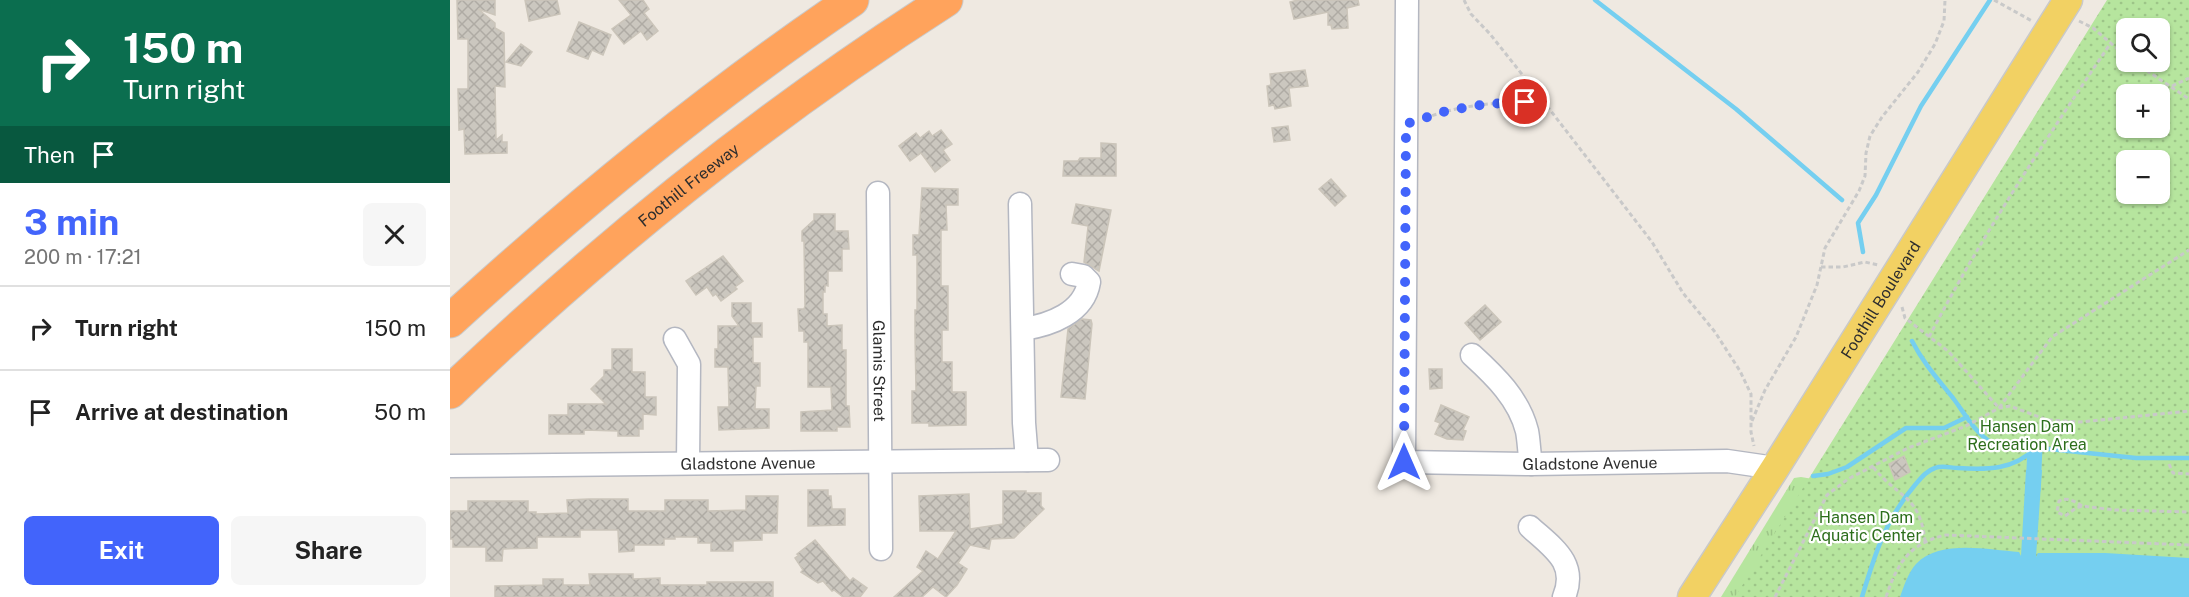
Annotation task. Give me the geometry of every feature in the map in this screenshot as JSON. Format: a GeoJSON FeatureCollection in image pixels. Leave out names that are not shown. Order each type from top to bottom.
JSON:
{"type":"FeatureCollection","features":[{"type":"Feature","properties":{"kind":"highway"},"geometry":{"type":"LineString","coordinates":[[457,315],[638,158],[793,40],[852,0]]}},
{"type":"Feature","properties":{"kind":"highway","name":"Foothill Freeway"},"geometry":{"type":"LineString","coordinates":[[457,385],[565,288],[704,173],[823,83],[946,0]]}},
{"type":"Feature","properties":{"kind":"main road","name":"Foothill Boulevard"},"geometry":{"type":"LineString","coordinates":[[1692,597],[1776,468],[2068,0]]}},
{"type":"Feature","properties":{"kind":"street"},"geometry":{"type":"LineString","coordinates":[[1406,124],[1407,0]]}},
{"type":"Feature","properties":{"kind":"street","name":"Gladstone Avenue"},"geometry":{"type":"LineString","coordinates":[[1406,124],[1404,462],[1531,464],[1727,461],[1776,468]]}},
{"type":"Feature","properties":{"kind":"street","name":"Glamis Street"},"geometry":{"type":"LineString","coordinates":[[878,193],[881,549]]}},
{"type":"Feature","properties":{"kind":"street"},"geometry":{"type":"LineString","coordinates":[[1020,204],[1023,329],[1043,326],[1063,317],[1087,294],[1089,282],[1083,276],[1072,274]]}},
{"type":"Feature","properties":{"kind":"street","name":"Gladstone Avenue"},"geometry":{"type":"LineString","coordinates":[[450,466],[1037,460],[1024,423],[1023,329]]}},
{"type":"Feature","properties":{"kind":"street"},"geometry":{"type":"LineString","coordinates":[[675,339],[689,364],[688,464]]}},
{"type":"Feature","properties":{"kind":"street"},"geometry":{"type":"LineString","coordinates":[[1472,355],[1500,381],[1519,411],[1527,431],[1531,464]]}},
{"type":"Feature","properties":{"kind":"street"},"geometry":{"type":"LineString","coordinates":[[1530,527],[1559,554],[1568,567],[1569,578],[1564,597]]}},
{"type":"Feature","properties":{"kind":"path"},"geometry":{"type":"LineString","coordinates":[[1464,0],[1471,14],[1547,105],[1652,242],[1683,293],[1715,332],[1752,394],[1751,422],[1755,451],[1776,468]]}},
{"type":"Feature","properties":{"kind":"path"},"geometry":{"type":"LineString","coordinates":[[1751,422],[1765,390],[1796,337],[1817,285],[1826,248],[1859,191],[1864,176],[1870,136],[1918,72],[1935,44],[1944,21],[1946,0]]}},
{"type":"Feature","properties":{"kind":"path"},"geometry":{"type":"LineString","coordinates":[[1994,0],[2049,30],[2079,21],[2093,28],[2116,49]]}},
{"type":"Feature","properties":{"kind":"path"},"geometry":{"type":"LineString","coordinates":[[1929,337],[1958,281],[2044,143],[2110,44]]}},
{"type":"Feature","properties":{"kind":"path"},"geometry":{"type":"LineString","coordinates":[[2149,72],[2189,99]]}},
{"type":"Feature","properties":{"kind":"path"},"geometry":{"type":"LineString","coordinates":[[2171,87],[2189,78]]}},
{"type":"Feature","properties":{"kind":"path"},"geometry":{"type":"LineString","coordinates":[[1406,124],[1446,111],[1487,104],[1525,102],[1547,105]]}},
{"type":"Feature","properties":{"kind":"path"},"geometry":{"type":"LineString","coordinates":[[1999,408],[2052,337],[2189,250]]}},
{"type":"Feature","properties":{"kind":"path"},"geometry":{"type":"LineString","coordinates":[[1821,267],[1843,267],[1865,262],[1875,264],[1895,276],[1905,318],[1960,363],[1999,408]]}},
{"type":"Feature","properties":{"kind":"path"},"geometry":{"type":"LineString","coordinates":[[1775,597],[1827,495],[1848,480],[1908,448],[1966,426],[1999,408],[2010,406],[2048,420],[2080,422],[2189,411]]}},
{"type":"Feature","properties":{"kind":"path"},"geometry":{"type":"LineString","coordinates":[[2169,464],[2173,473],[2189,474]]}},
{"type":"Feature","properties":{"kind":"path"},"geometry":{"type":"LineString","coordinates":[[1873,467],[1885,482],[1912,502],[1918,512],[1926,541]]}},
{"type":"Feature","properties":{"kind":"path"},"geometry":{"type":"LineString","coordinates":[[2082,506],[2065,516],[2057,512],[2059,501],[2064,499],[2082,506],[2115,510],[2189,512]]}},
{"type":"Feature","properties":{"kind":"path"},"geometry":{"type":"LineString","coordinates":[[1886,597],[1903,560],[1917,546],[1946,535],[2189,545]]}},
{"type":"Feature","properties":{"kind":"green space","name":"Hansen Dam Recreation Area"},"geometry":{"type":"Polygon","coordinates":[[[2107,0],[2189,0],[2189,597],[1735,597],[2107,0]]]}},
{"type":"Feature","properties":{"kind":"green space"},"geometry":{"type":"Polygon","coordinates":[[[1794,478],[1813,479],[1769,597],[1721,597],[1794,478]]]}},
{"type":"Feature","properties":{"kind":"water"},"geometry":{"type":"Polygon","coordinates":[[[2026,470],[2042,470],[2036,557],[2038,553],[2105,553],[2189,558],[2189,597],[1900,597],[1908,575],[1916,564],[1926,556],[1938,551],[1979,548],[2019,552],[2021,556],[2026,470]]]}},
{"type":"Feature","properties":{"kind":"building"},"geometry":{"type":"Polygon","coordinates":[[[457,0],[495,0],[495,15],[478,9],[495,23],[495,28],[504,33],[505,87],[495,86],[496,140],[502,135],[502,142],[507,142],[507,153],[465,154],[464,129],[459,130],[458,89],[468,89],[468,39],[458,39],[457,0]]]}},
{"type":"Feature","properties":{"kind":"building"},"geometry":{"type":"Polygon","coordinates":[[[525,0],[557,0],[560,14],[529,21],[525,0]]]}},
{"type":"Feature","properties":{"kind":"building"},"geometry":{"type":"Polygon","coordinates":[[[619,0],[643,0],[649,9],[644,13],[658,31],[647,40],[641,31],[624,44],[612,29],[631,15],[619,0]]]}},
{"type":"Feature","properties":{"kind":"building"},"geometry":{"type":"Polygon","coordinates":[[[1358,0],[1359,5],[1347,8],[1348,28],[1332,29],[1331,25],[1328,25],[1328,12],[1294,19],[1290,2],[1358,0]]]}},
{"type":"Feature","properties":{"kind":"building"},"geometry":{"type":"Polygon","coordinates":[[[579,22],[611,35],[603,55],[592,50],[588,59],[567,51],[579,22]]]}},
{"type":"Feature","properties":{"kind":"building"},"geometry":{"type":"Polygon","coordinates":[[[521,44],[532,52],[521,66],[506,62],[521,44]]]}},
{"type":"Feature","properties":{"kind":"building"},"geometry":{"type":"Polygon","coordinates":[[[1305,70],[1308,86],[1289,88],[1291,106],[1275,109],[1274,105],[1269,106],[1267,86],[1271,85],[1270,74],[1305,70]]]}},
{"type":"Feature","properties":{"kind":"building"},"geometry":{"type":"Polygon","coordinates":[[[1288,126],[1290,140],[1274,142],[1272,128],[1288,126]]]}},
{"type":"Feature","properties":{"kind":"building"},"geometry":{"type":"Polygon","coordinates":[[[941,130],[952,144],[943,150],[950,160],[935,172],[921,153],[910,161],[899,146],[916,133],[920,138],[929,131],[932,136],[941,130]]]}},
{"type":"Feature","properties":{"kind":"building"},"geometry":{"type":"Polygon","coordinates":[[[1101,143],[1116,144],[1116,176],[1063,176],[1064,161],[1101,158],[1101,143]]]}},
{"type":"Feature","properties":{"kind":"building"},"geometry":{"type":"Polygon","coordinates":[[[1331,179],[1346,196],[1335,206],[1319,189],[1331,179]]]}},
{"type":"Feature","properties":{"kind":"building"},"geometry":{"type":"Polygon","coordinates":[[[922,188],[958,189],[958,205],[946,205],[947,230],[941,230],[941,286],[948,286],[948,330],[942,330],[942,362],[952,362],[952,392],[966,392],[966,425],[929,426],[929,423],[912,423],[912,391],[916,391],[915,310],[917,310],[917,255],[913,255],[913,235],[919,235],[922,188]]]}},
{"type":"Feature","properties":{"kind":"building"},"geometry":{"type":"Polygon","coordinates":[[[1076,204],[1111,210],[1099,271],[1084,262],[1088,226],[1072,223],[1076,204]]]}},
{"type":"Feature","properties":{"kind":"building"},"geometry":{"type":"Polygon","coordinates":[[[814,214],[835,214],[835,231],[848,231],[849,249],[842,249],[842,271],[828,271],[828,286],[825,285],[825,292],[823,292],[823,314],[827,314],[827,326],[842,325],[842,350],[846,350],[846,406],[849,406],[850,427],[837,427],[837,431],[801,431],[801,412],[832,410],[831,387],[808,387],[808,342],[804,342],[804,331],[799,331],[798,309],[804,309],[805,306],[802,231],[814,220],[814,214]]]}},
{"type":"Feature","properties":{"kind":"building"},"geometry":{"type":"Polygon","coordinates":[[[723,256],[743,281],[735,287],[737,289],[721,301],[716,294],[713,296],[707,287],[696,295],[686,281],[723,256]]]}},
{"type":"Feature","properties":{"kind":"building"},"geometry":{"type":"Polygon","coordinates":[[[732,303],[751,303],[751,323],[762,323],[762,337],[753,337],[753,363],[760,363],[760,386],[756,386],[755,409],[769,409],[769,428],[719,430],[718,407],[729,407],[728,367],[715,367],[715,349],[718,349],[718,326],[739,326],[732,316],[732,303]]]}},
{"type":"Feature","properties":{"kind":"building"},"geometry":{"type":"Polygon","coordinates":[[[1485,305],[1501,322],[1480,340],[1465,323],[1485,305]]]}},
{"type":"Feature","properties":{"kind":"building"},"geometry":{"type":"Polygon","coordinates":[[[1082,319],[1091,320],[1092,324],[1085,399],[1061,397],[1068,329],[1082,319]]]}},
{"type":"Feature","properties":{"kind":"building"},"geometry":{"type":"Polygon","coordinates":[[[612,349],[632,349],[632,372],[645,372],[645,397],[656,397],[656,415],[643,414],[643,429],[639,429],[639,436],[618,436],[618,431],[584,430],[584,434],[549,434],[549,415],[568,415],[568,404],[606,404],[591,389],[604,376],[604,370],[612,370],[612,349]]]}},
{"type":"Feature","properties":{"kind":"building"},"geometry":{"type":"Polygon","coordinates":[[[1429,369],[1442,369],[1442,388],[1430,389],[1429,369]]]}},
{"type":"Feature","properties":{"kind":"building"},"geometry":{"type":"Polygon","coordinates":[[[1441,405],[1469,417],[1463,430],[1466,431],[1463,440],[1447,439],[1435,434],[1440,423],[1435,421],[1441,405]]]}},
{"type":"Feature","properties":{"kind":"building"},"geometry":{"type":"Polygon","coordinates":[[[1904,456],[1910,472],[1895,480],[1889,464],[1904,456]]]}},
{"type":"Feature","properties":{"kind":"building"},"geometry":{"type":"Polygon","coordinates":[[[808,490],[828,490],[832,509],[845,509],[845,525],[808,526],[808,490]]]}},
{"type":"Feature","properties":{"kind":"building"},"geometry":{"type":"Polygon","coordinates":[[[1003,491],[1041,493],[1041,506],[1044,509],[1014,538],[991,539],[989,549],[970,545],[958,563],[967,569],[946,597],[933,587],[922,597],[894,597],[923,571],[917,567],[926,551],[938,559],[956,531],[920,531],[919,496],[969,494],[970,529],[1003,524],[1003,491]]]}},
{"type":"Feature","properties":{"kind":"building"},"geometry":{"type":"Polygon","coordinates":[[[746,496],[778,496],[777,533],[762,533],[762,540],[733,541],[733,551],[711,551],[711,543],[698,543],[698,537],[675,537],[675,539],[664,539],[664,545],[634,545],[634,551],[619,552],[618,530],[580,530],[580,537],[537,537],[537,548],[503,549],[502,561],[486,561],[486,547],[453,547],[453,539],[450,539],[450,511],[468,511],[468,501],[528,501],[528,512],[536,512],[536,514],[568,513],[567,500],[628,499],[628,511],[665,511],[665,500],[708,500],[708,511],[746,510],[746,496]]]}},
{"type":"Feature","properties":{"kind":"building"},"geometry":{"type":"Polygon","coordinates":[[[815,540],[850,581],[853,578],[867,588],[860,597],[843,597],[834,590],[832,591],[823,581],[818,583],[801,572],[803,570],[795,558],[815,540]]]}},
{"type":"Feature","properties":{"kind":"building"},"geometry":{"type":"Polygon","coordinates":[[[589,574],[633,574],[633,579],[660,578],[660,585],[773,582],[773,597],[495,597],[495,586],[543,585],[543,579],[563,579],[563,585],[590,585],[589,574]]]}},
{"type":"Feature","properties":{"kind":"waterway"},"geometry":{"type":"LineString","coordinates":[[1595,0],[1736,109],[1842,200]]}},
{"type":"Feature","properties":{"kind":"waterway"},"geometry":{"type":"LineString","coordinates":[[1863,252],[1858,223],[1876,195],[1921,106],[1990,0]]}},
{"type":"Feature","properties":{"kind":"waterway"},"geometry":{"type":"LineString","coordinates":[[1912,341],[1926,364],[1971,423],[1992,443],[2136,458],[2189,458]]}},
{"type":"Feature","properties":{"kind":"waterway"},"geometry":{"type":"LineString","coordinates":[[1813,476],[1828,474],[1847,467],[1906,428],[1944,428],[1967,417]]}},
{"type":"Feature","properties":{"kind":"waterway"},"geometry":{"type":"LineString","coordinates":[[1862,597],[1888,524],[1905,498],[1926,473],[1941,467],[1979,469],[2009,465],[2035,448]]}},
{"type":"Feature","properties":{"kind":"waterway"},"geometry":{"type":"LineString","coordinates":[[2033,490],[2035,448]]}},
{"type":"Feature","properties":{"kind":"route"},"geometry":{"type":"LineString","coordinates":[[1404,462],[1406,124],[1446,111],[1487,104],[1525,102]]}},
{"type":"Feature","properties":{"kind":"park label","name":"Hansen Dam Aquatic Center"},"geometry":{"type":"Point","coordinates":[1866,526]}}]}
